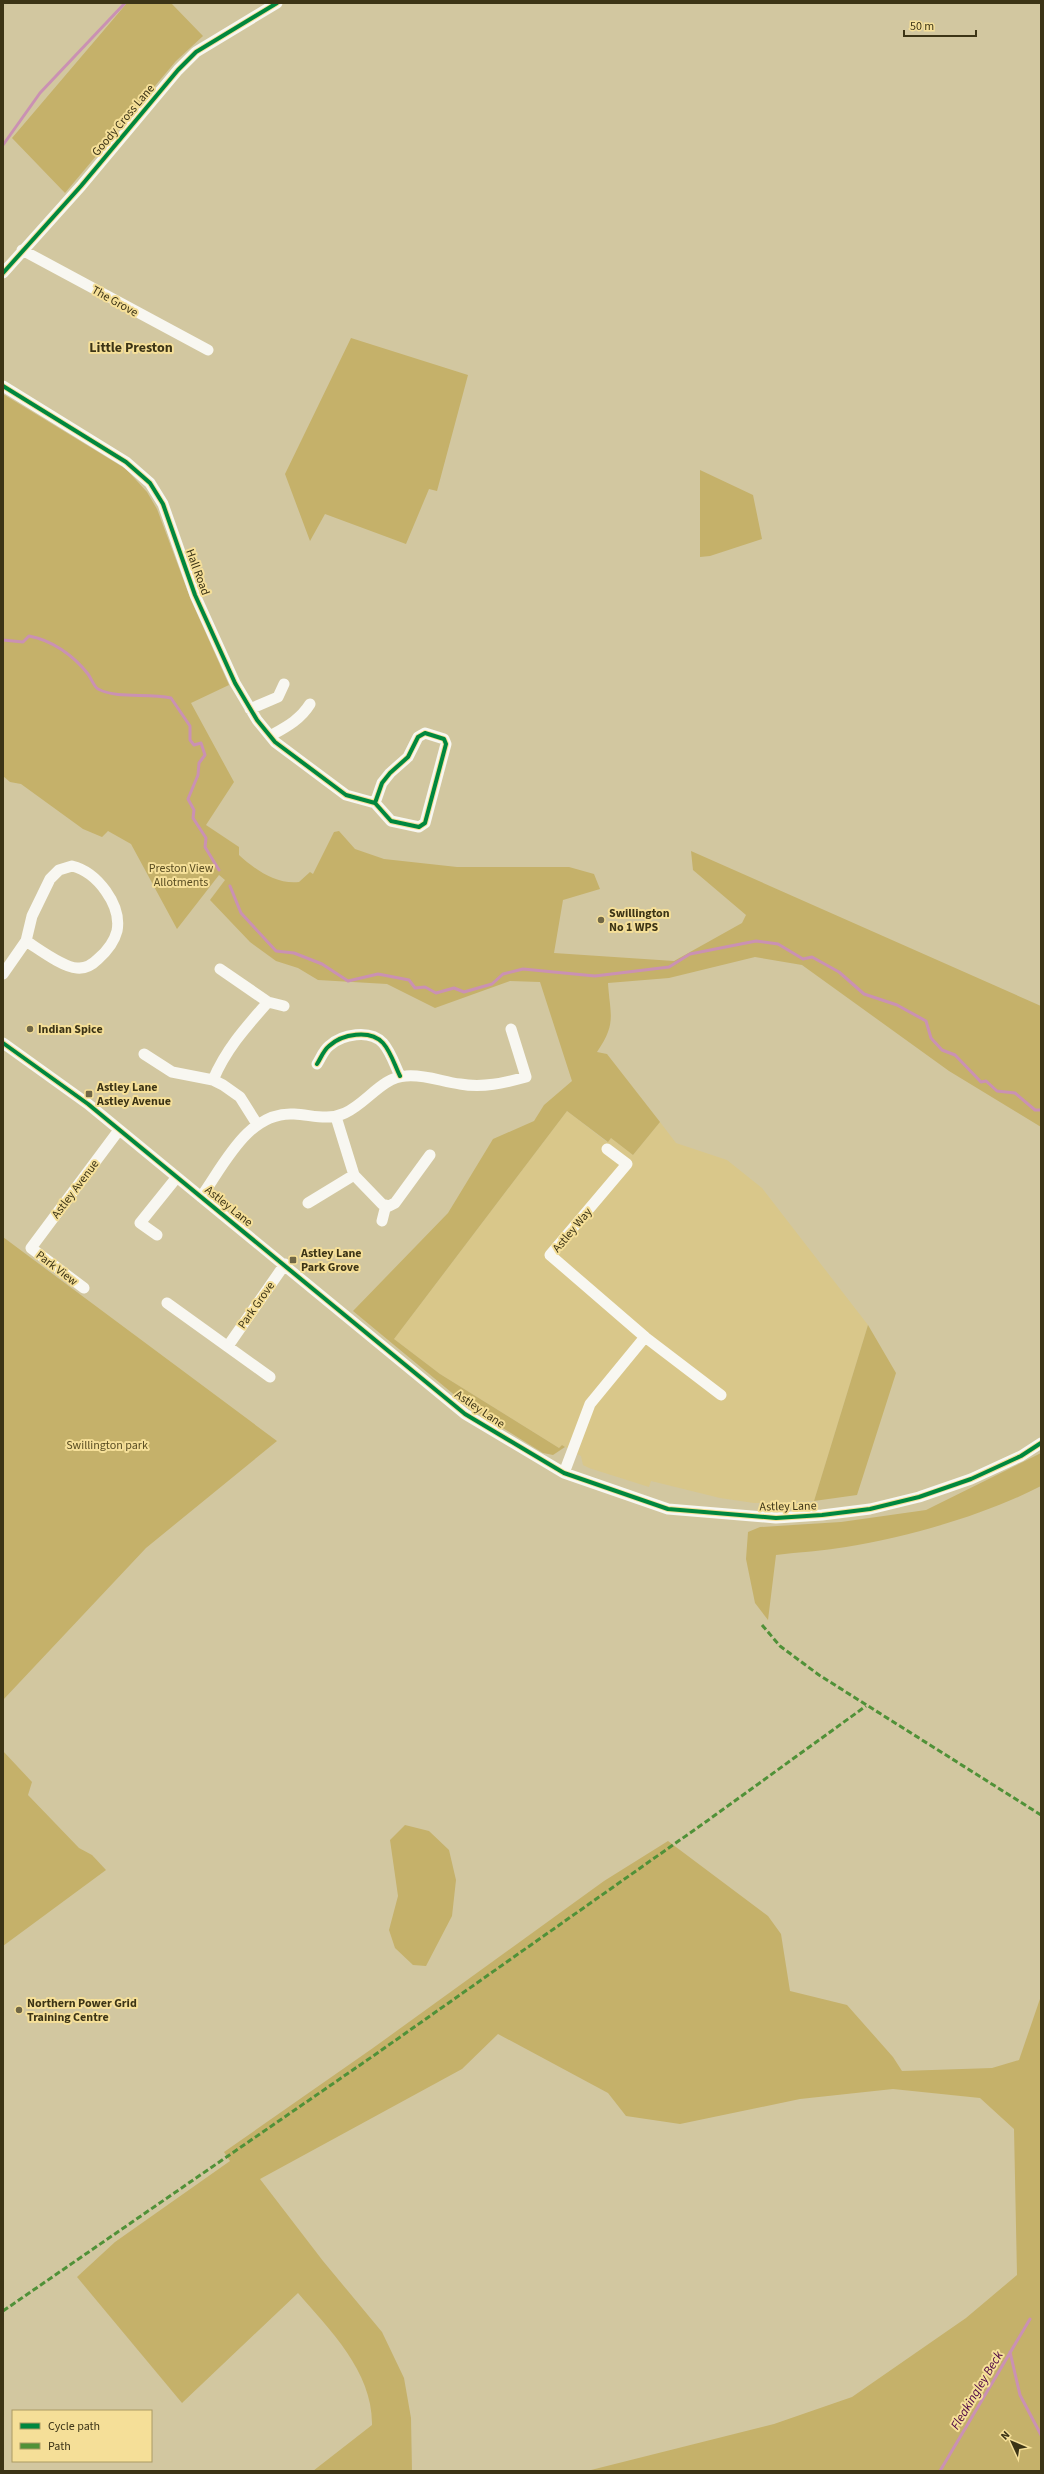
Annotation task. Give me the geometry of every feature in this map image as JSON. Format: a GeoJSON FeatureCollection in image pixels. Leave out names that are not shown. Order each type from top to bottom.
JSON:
{"type":"FeatureCollection","features":[{"type":"Feature","properties":{"kind":"street","name":"Goody Cross Lane"},"geometry":{"type":"LineString","coordinates":[[3,273],[22,250],[81,186],[178,70],[196,52],[277,3]]}},
{"type":"Feature","properties":{"kind":"street","name":"The Grove"},"geometry":{"type":"LineString","coordinates":[[22,250],[208,350]]}},
{"type":"Feature","properties":{"kind":"street","name":"Hall Road"},"geometry":{"type":"LineString","coordinates":[[3,386],[126,462],[150,483],[163,504],[195,595],[216,644],[250,709],[270,736],[285,750],[346,795],[376,803]]}},
{"type":"Feature","properties":{"kind":"street"},"geometry":{"type":"LineString","coordinates":[[250,709],[278,696],[284,684]]}},
{"type":"Feature","properties":{"kind":"street"},"geometry":{"type":"LineString","coordinates":[[270,736],[293,724],[302,716],[310,704]]}},
{"type":"Feature","properties":{"kind":"street"},"geometry":{"type":"LineString","coordinates":[[425,733],[444,739],[446,744],[424,825],[417,827],[391,821],[376,803],[382,783],[390,772],[408,757],[418,737],[425,733]]}},
{"type":"Feature","properties":{"kind":"street"},"geometry":{"type":"LineString","coordinates":[[3,974],[26,941],[32,916],[50,880],[65,868],[78,868],[89,874],[104,889],[114,909],[117,924],[114,940],[101,957],[85,968],[72,967],[26,941]]}},
{"type":"Feature","properties":{"kind":"street"},"geometry":{"type":"LineString","coordinates":[[220,968],[268,1002],[284,1006]]}},
{"type":"Feature","properties":{"kind":"street"},"geometry":{"type":"LineString","coordinates":[[213,1080],[221,1061],[234,1040],[268,1002]]}},
{"type":"Feature","properties":{"kind":"street"},"geometry":{"type":"LineString","coordinates":[[201,1197],[245,1136],[257,1124],[276,1116],[293,1114],[325,1118],[336,1117],[353,1109],[386,1082],[400,1076],[416,1076],[462,1085],[486,1086],[527,1080],[511,1029]]}},
{"type":"Feature","properties":{"kind":"street"},"geometry":{"type":"LineString","coordinates":[[317,1064],[325,1050],[334,1042],[360,1034],[368,1034],[382,1043],[400,1076]]}},
{"type":"Feature","properties":{"kind":"street","name":"Astley Lane"},"geometry":{"type":"LineString","coordinates":[[3,1043],[88,1104],[285,1264],[465,1414],[564,1473],[668,1509],[776,1518],[822,1515],[870,1509],[920,1497],[972,1479],[1021,1456],[1041,1443]]}},
{"type":"Feature","properties":{"kind":"street"},"geometry":{"type":"LineString","coordinates":[[144,1054],[172,1072],[213,1080],[240,1097],[257,1124]]}},
{"type":"Feature","properties":{"kind":"street"},"geometry":{"type":"LineString","coordinates":[[336,1117],[354,1175],[379,1202],[386,1205],[395,1203],[430,1155]]}},
{"type":"Feature","properties":{"kind":"street","name":"Astley Avenue"},"geometry":{"type":"LineString","coordinates":[[31,1248],[119,1130]]}},
{"type":"Feature","properties":{"kind":"street","name":"Astley Way"},"geometry":{"type":"LineString","coordinates":[[607,1149],[627,1164],[550,1256],[645,1337],[721,1395]]}},
{"type":"Feature","properties":{"kind":"street"},"geometry":{"type":"LineString","coordinates":[[308,1203],[354,1175]]}},
{"type":"Feature","properties":{"kind":"street"},"geometry":{"type":"LineString","coordinates":[[157,1235],[140,1223],[177,1177]]}},
{"type":"Feature","properties":{"kind":"street"},"geometry":{"type":"LineString","coordinates":[[382,1221],[386,1205]]}},
{"type":"Feature","properties":{"kind":"street","name":"Park View"},"geometry":{"type":"LineString","coordinates":[[31,1248],[84,1288]]}},
{"type":"Feature","properties":{"kind":"street","name":"Park Grove"},"geometry":{"type":"LineString","coordinates":[[228,1346],[285,1264]]}},
{"type":"Feature","properties":{"kind":"street"},"geometry":{"type":"LineString","coordinates":[[167,1303],[270,1377]]}},
{"type":"Feature","properties":{"kind":"street"},"geometry":{"type":"LineString","coordinates":[[564,1473],[590,1404],[645,1337]]}},
{"type":"Feature","properties":{"kind":"shaded area"},"geometry":{"type":"Polygon","coordinates":[[[567,1111],[607,1142],[611,1138],[633,1155],[660,1122],[676,1143],[727,1160],[762,1188],[868,1325],[814,1501],[754,1503],[720,1498],[651,1481],[649,1487],[589,1468],[583,1465],[581,1456],[562,1445],[559,1448],[440,1374],[394,1339],[567,1111]]]}},
{"type":"Feature","properties":{"kind":"green space"},"geometry":{"type":"Polygon","coordinates":[[[127,3],[171,3],[203,36],[176,61],[65,193],[12,138],[127,3]]]}},
{"type":"Feature","properties":{"kind":"green space"},"geometry":{"type":"Polygon","coordinates":[[[351,338],[468,375],[437,491],[429,489],[406,544],[325,514],[310,541],[285,474],[351,338]]]}},
{"type":"Feature","properties":{"kind":"green space","name":"Preston View Allotments"},"geometry":{"type":"Polygon","coordinates":[[[3,394],[126,469],[147,492],[157,509],[191,600],[229,685],[191,703],[234,782],[206,825],[239,847],[239,855],[252,866],[266,875],[282,881],[299,882],[310,872],[313,874],[334,832],[339,831],[355,849],[384,859],[457,867],[569,867],[594,874],[600,889],[563,900],[554,953],[674,961],[742,923],[746,915],[693,870],[691,851],[1041,1006],[1041,1127],[949,1071],[802,965],[755,957],[669,978],[608,983],[611,1011],[610,1026],[597,1052],[607,1054],[660,1122],[633,1155],[611,1138],[608,1142],[567,1111],[394,1339],[440,1374],[559,1448],[562,1445],[565,1447],[553,1455],[543,1453],[469,1407],[353,1311],[448,1213],[493,1139],[534,1121],[544,1105],[572,1081],[540,982],[510,981],[435,1008],[387,984],[318,980],[298,968],[276,961],[250,942],[210,900],[225,880],[219,875],[177,929],[131,844],[108,831],[102,837],[83,829],[21,784],[10,782],[3,776],[3,394]]]}},
{"type":"Feature","properties":{"kind":"green space"},"geometry":{"type":"Polygon","coordinates":[[[700,470],[753,495],[762,539],[710,556],[700,557],[700,470]]]}},
{"type":"Feature","properties":{"kind":"green space","name":"Swillington park"},"geometry":{"type":"Polygon","coordinates":[[[3,1237],[277,1441],[146,1548],[3,1700],[3,1237]]]}},
{"type":"Feature","properties":{"kind":"green space"},"geometry":{"type":"Polygon","coordinates":[[[868,1325],[896,1373],[857,1495],[814,1501],[868,1325]]]}},
{"type":"Feature","properties":{"kind":"green space"},"geometry":{"type":"Polygon","coordinates":[[[1041,1453],[1041,1486],[996,1506],[946,1524],[870,1543],[776,1555],[768,1620],[755,1603],[746,1559],[748,1532],[760,1527],[841,1522],[926,1510],[1041,1453]]]}},
{"type":"Feature","properties":{"kind":"green space"},"geometry":{"type":"Polygon","coordinates":[[[3,1751],[32,1782],[28,1795],[79,1848],[92,1855],[106,1870],[3,1946],[3,1751]]]}},
{"type":"Feature","properties":{"kind":"green space"},"geometry":{"type":"Polygon","coordinates":[[[405,1825],[429,1831],[449,1850],[456,1880],[452,1916],[426,1966],[413,1965],[395,1948],[389,1930],[398,1896],[390,1840],[405,1825]]]}},
{"type":"Feature","properties":{"kind":"green space"},"geometry":{"type":"Polygon","coordinates":[[[668,1841],[768,1916],[781,1934],[790,1991],[847,2005],[893,2057],[902,2071],[992,2068],[1019,2060],[1041,1996],[1041,2471],[587,2471],[774,2424],[852,2397],[966,2318],[1017,2275],[1014,2129],[980,2098],[893,2089],[800,2099],[680,2124],[626,2116],[608,2093],[498,2034],[462,2069],[260,2179],[323,2261],[382,2332],[404,2378],[411,2418],[412,2471],[313,2471],[372,2425],[370,2406],[365,2387],[357,2370],[336,2337],[298,2293],[182,2403],[77,2277],[115,2242],[230,2161],[224,2152],[373,2048],[604,1881],[668,1841]]]}},
{"type":"Feature","properties":{"kind":"waterway"},"geometry":{"type":"LineString","coordinates":[[3,145],[40,93],[125,3]]}},
{"type":"Feature","properties":{"kind":"waterway"},"geometry":{"type":"LineString","coordinates":[[3,640],[23,642],[29,636],[54,645],[76,661],[88,674],[98,689],[106,692],[124,695],[162,696],[171,698],[190,726],[190,740],[194,745],[201,743],[205,755],[199,763],[198,775],[188,799],[194,810],[193,818],[206,838],[205,847],[219,870]]}},
{"type":"Feature","properties":{"kind":"waterway"},"geometry":{"type":"LineString","coordinates":[[230,886],[241,913],[276,951],[294,953],[322,964],[348,981],[378,974],[409,980],[415,988],[425,987],[436,993],[454,988],[464,992],[492,984],[503,974],[523,969],[595,976],[669,967],[690,954],[756,941],[778,944],[803,959],[812,957],[839,972],[864,994],[897,1005],[926,1021],[931,1038],[942,1050],[955,1055],[981,1082],[986,1081],[997,1091],[1015,1093],[1035,1110],[1041,1110]]}},
{"type":"Feature","properties":{"kind":"waterway","name":"Fleakingley Beck"},"geometry":{"type":"LineString","coordinates":[[940,2471],[1030,2319]]}},
{"type":"Feature","properties":{"kind":"waterway"},"geometry":{"type":"LineString","coordinates":[[1010,2352],[1020,2395],[1041,2435]]}},
{"type":"Feature","properties":{"kind":"marked path"},"geometry":{"type":"LineString","coordinates":[[762,1625],[780,1646],[819,1675],[1041,1815]]}},
{"type":"Feature","properties":{"kind":"marked path"},"geometry":{"type":"LineString","coordinates":[[3,2311],[376,2054],[707,1821],[866,1706]]}},
{"type":"Feature","properties":{"kind":"cycle path"},"geometry":{"type":"LineString","coordinates":[[3,273],[81,186],[178,70],[196,52],[277,3]]}},
{"type":"Feature","properties":{"kind":"cycle path"},"geometry":{"type":"LineString","coordinates":[[3,386],[126,462],[150,483],[163,504],[195,595],[235,683],[257,720],[275,742],[346,795],[375,803],[391,821],[419,827],[425,823],[446,744],[444,739],[425,733],[418,737],[408,757],[390,773],[382,783],[375,803]]}},
{"type":"Feature","properties":{"kind":"cycle path"},"geometry":{"type":"LineString","coordinates":[[317,1064],[325,1050],[341,1038],[356,1035],[371,1036],[383,1043],[386,1047],[400,1076]]}},
{"type":"Feature","properties":{"kind":"cycle path"},"geometry":{"type":"LineString","coordinates":[[3,1043],[88,1104],[465,1414],[564,1473],[668,1509],[776,1518],[822,1515],[870,1509],[919,1497],[971,1479],[1021,1456],[1041,1443]]}},
{"type":"Feature","properties":{"kind":"place","name":"Swillington No 1 WPS"},"geometry":{"type":"Point","coordinates":[601,920]}},
{"type":"Feature","properties":{"kind":"place","name":"Indian Spice"},"geometry":{"type":"Point","coordinates":[30,1029]}},
{"type":"Feature","properties":{"kind":"place","name":"Astley Lane Astley Avenue"},"geometry":{"type":"Point","coordinates":[89,1094]}},
{"type":"Feature","properties":{"kind":"place","name":"Astley Lane Park Grove"},"geometry":{"type":"Point","coordinates":[293,1260]}},
{"type":"Feature","properties":{"kind":"place","name":"Northern Power Grid Training Centre"},"geometry":{"type":"Point","coordinates":[19,2010]}},
{"type":"Feature","properties":{"kind":"district","name":"Little Preston"},"geometry":{"type":"Point","coordinates":[131,347]}}]}
